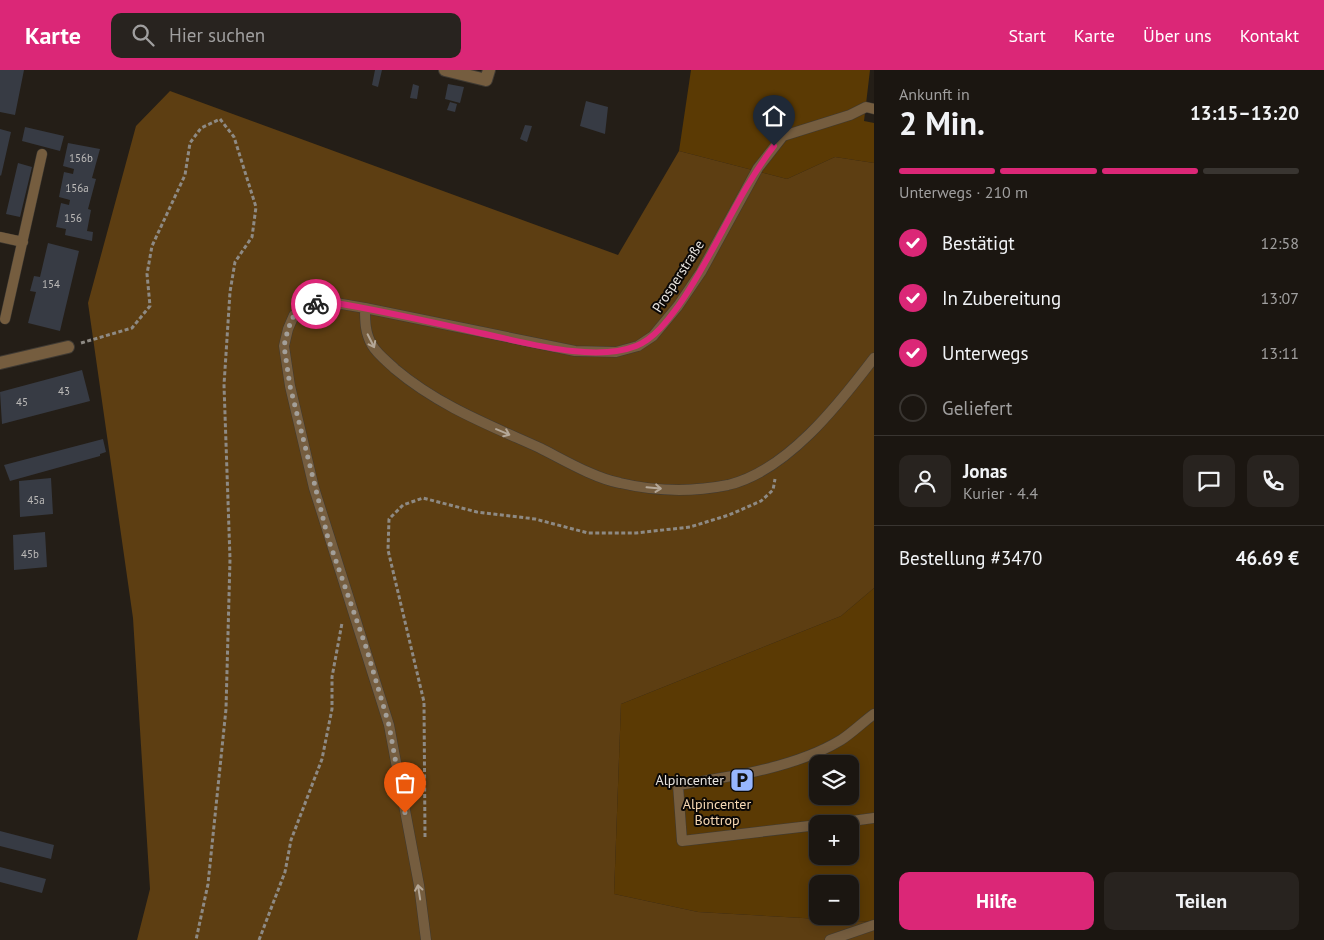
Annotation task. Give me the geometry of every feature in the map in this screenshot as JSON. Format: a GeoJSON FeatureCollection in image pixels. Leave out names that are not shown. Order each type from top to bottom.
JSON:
{"type":"FeatureCollection","features":[{"type":"Feature","properties":{"kind":"street"},"geometry":{"type":"LineString","coordinates":[[445,70],[486,80],[489,70]]}},
{"type":"Feature","properties":{"kind":"street"},"geometry":{"type":"LineString","coordinates":[[0,363],[68,347]]}},
{"type":"Feature","properties":{"kind":"lane","name":"Prosperstraße"},"geometry":{"type":"LineString","coordinates":[[426,940],[419,885],[389,725],[366,647],[347,595],[314,488],[290,386],[284,346],[294,315],[311,305],[330,302],[575,351],[616,352],[638,346],[653,336],[678,306],[700,272],[758,168],[783,136],[850,116],[866,108],[874,109]]}},
{"type":"Feature","properties":{"kind":"lane"},"geometry":{"type":"LineString","coordinates":[[6,319],[42,154]]}},
{"type":"Feature","properties":{"kind":"lane"},"geometry":{"type":"LineString","coordinates":[[0,237],[22,242]]}},
{"type":"Feature","properties":{"kind":"lane"},"geometry":{"type":"LineString","coordinates":[[365,308],[365,328],[372,345],[410,381],[440,402],[480,423],[618,483],[654,489],[699,489],[730,484],[771,466],[820,422],[874,358]]}},
{"type":"Feature","properties":{"kind":"lane"},"geometry":{"type":"LineString","coordinates":[[809,826],[682,841],[678,785],[721,779],[803,758],[841,740],[874,714]]}},
{"type":"Feature","properties":{"kind":"lane"},"geometry":{"type":"LineString","coordinates":[[859,820],[874,818]]}},
{"type":"Feature","properties":{"kind":"lane"},"geometry":{"type":"LineString","coordinates":[[830,940],[874,925]]}},
{"type":"Feature","properties":{"kind":"path"},"geometry":{"type":"LineString","coordinates":[[68,347],[132,328],[150,306],[147,274],[152,246],[185,175],[190,143],[201,128],[220,119],[234,137],[256,208],[252,237],[235,262],[230,292],[224,385],[230,559],[226,710],[208,884],[196,940]]}},
{"type":"Feature","properties":{"kind":"path"},"geometry":{"type":"LineString","coordinates":[[423,842],[426,833],[424,702],[388,550],[389,519],[403,505],[424,498],[477,512],[535,520],[588,533],[636,533],[690,527],[729,516],[760,501],[773,490],[776,481],[771,466]]}},
{"type":"Feature","properties":{"kind":"path"},"geometry":{"type":"LineString","coordinates":[[259,940],[285,872],[291,840],[322,759],[332,709],[332,677],[347,595]]}},
{"type":"Feature","properties":{"kind":"green space"},"geometry":{"type":"Polygon","coordinates":[[[691,70],[870,70],[864,121],[874,123],[874,163],[835,157],[787,179],[679,151],[691,70]]]}},
{"type":"Feature","properties":{"kind":"green space","name":"Alpincenter Bottrop"},"geometry":{"type":"Polygon","coordinates":[[[874,588],[874,922],[859,921],[859,875],[809,875],[809,918],[698,912],[614,894],[621,704],[841,616],[874,588]]]}},
{"type":"Feature","properties":{"kind":"shaded area"},"geometry":{"type":"Polygon","coordinates":[[[170,91],[618,255],[679,151],[787,179],[835,157],[874,163],[874,588],[841,616],[621,704],[614,894],[698,912],[809,918],[809,925],[859,925],[859,921],[874,922],[874,940],[137,940],[150,889],[133,618],[88,303],[136,126],[170,91]]]}},
{"type":"Feature","properties":{"kind":"building"},"geometry":{"type":"Polygon","coordinates":[[[0,70],[24,70],[15,115],[0,112],[0,70]]]}},
{"type":"Feature","properties":{"kind":"building"},"geometry":{"type":"Polygon","coordinates":[[[375,70],[382,70],[378,87],[372,85],[375,70]]]}},
{"type":"Feature","properties":{"kind":"building"},"geometry":{"type":"Polygon","coordinates":[[[413,84],[419,86],[417,99],[410,98],[413,84]]]}},
{"type":"Feature","properties":{"kind":"building"},"geometry":{"type":"Polygon","coordinates":[[[448,84],[464,87],[460,103],[445,99],[448,84]]]}},
{"type":"Feature","properties":{"kind":"building"},"geometry":{"type":"Polygon","coordinates":[[[586,101],[608,107],[605,134],[580,126],[586,101]]]}},
{"type":"Feature","properties":{"kind":"building"},"geometry":{"type":"Polygon","coordinates":[[[450,102],[457,104],[455,112],[447,110],[450,102]]]}},
{"type":"Feature","properties":{"kind":"building"},"geometry":{"type":"Polygon","coordinates":[[[525,125],[532,126],[527,142],[520,139],[525,125]]]}},
{"type":"Feature","properties":{"kind":"building"},"geometry":{"type":"Polygon","coordinates":[[[25,127],[64,136],[60,151],[22,141],[25,127]]]}},
{"type":"Feature","properties":{"kind":"building"},"geometry":{"type":"Polygon","coordinates":[[[0,129],[11,132],[1,176],[0,175],[0,129]]]}},
{"type":"Feature","properties":{"kind":"building"},"geometry":{"type":"Polygon","coordinates":[[[68,143],[100,149],[92,178],[96,179],[88,209],[91,210],[87,231],[93,232],[92,241],[65,235],[66,229],[56,227],[61,203],[69,205],[70,200],[59,197],[64,172],[73,174],[74,169],[63,166],[68,143]]]}},
{"type":"Feature","properties":{"kind":"building"},"geometry":{"type":"Polygon","coordinates":[[[18,163],[32,167],[20,217],[6,214],[18,163]]]}},
{"type":"Feature","properties":{"kind":"building"},"geometry":{"type":"Polygon","coordinates":[[[48,243],[79,251],[60,331],[28,323],[36,292],[30,291],[34,276],[40,277],[48,243]]]}},
{"type":"Feature","properties":{"kind":"building"},"geometry":{"type":"Polygon","coordinates":[[[82,370],[90,401],[2,424],[0,392],[82,370]]]}},
{"type":"Feature","properties":{"kind":"building"},"geometry":{"type":"Polygon","coordinates":[[[103,439],[106,452],[100,454],[100,456],[10,481],[4,465],[103,439]]]}},
{"type":"Feature","properties":{"kind":"building"},"geometry":{"type":"Polygon","coordinates":[[[51,478],[53,514],[20,517],[19,481],[51,478]]]}},
{"type":"Feature","properties":{"kind":"building"},"geometry":{"type":"Polygon","coordinates":[[[45,532],[47,567],[14,570],[13,535],[45,532]]]}},
{"type":"Feature","properties":{"kind":"building"},"geometry":{"type":"Polygon","coordinates":[[[0,831],[54,845],[51,859],[0,846],[0,831]]]}},
{"type":"Feature","properties":{"kind":"building"},"geometry":{"type":"Polygon","coordinates":[[[0,867],[46,879],[42,893],[0,882],[0,867]]]}},
{"type":"Feature","properties":{"kind":"way so far"},"geometry":{"type":"LineString","coordinates":[[316,304],[294,315],[288,329],[284,346],[290,386],[328,538],[366,647],[389,725],[405,813]]}},
{"type":"Feature","properties":{"kind":"place","name":"Alpincenter"},"geometry":{"type":"Point","coordinates":[742,780]}},
{"type":"Feature","properties":{"kind":"route"},"geometry":{"type":"LineString","coordinates":[[316,304],[330,302],[365,308],[575,351],[616,352],[638,346],[653,336],[678,306],[700,272],[758,168],[774,146]]}}]}
